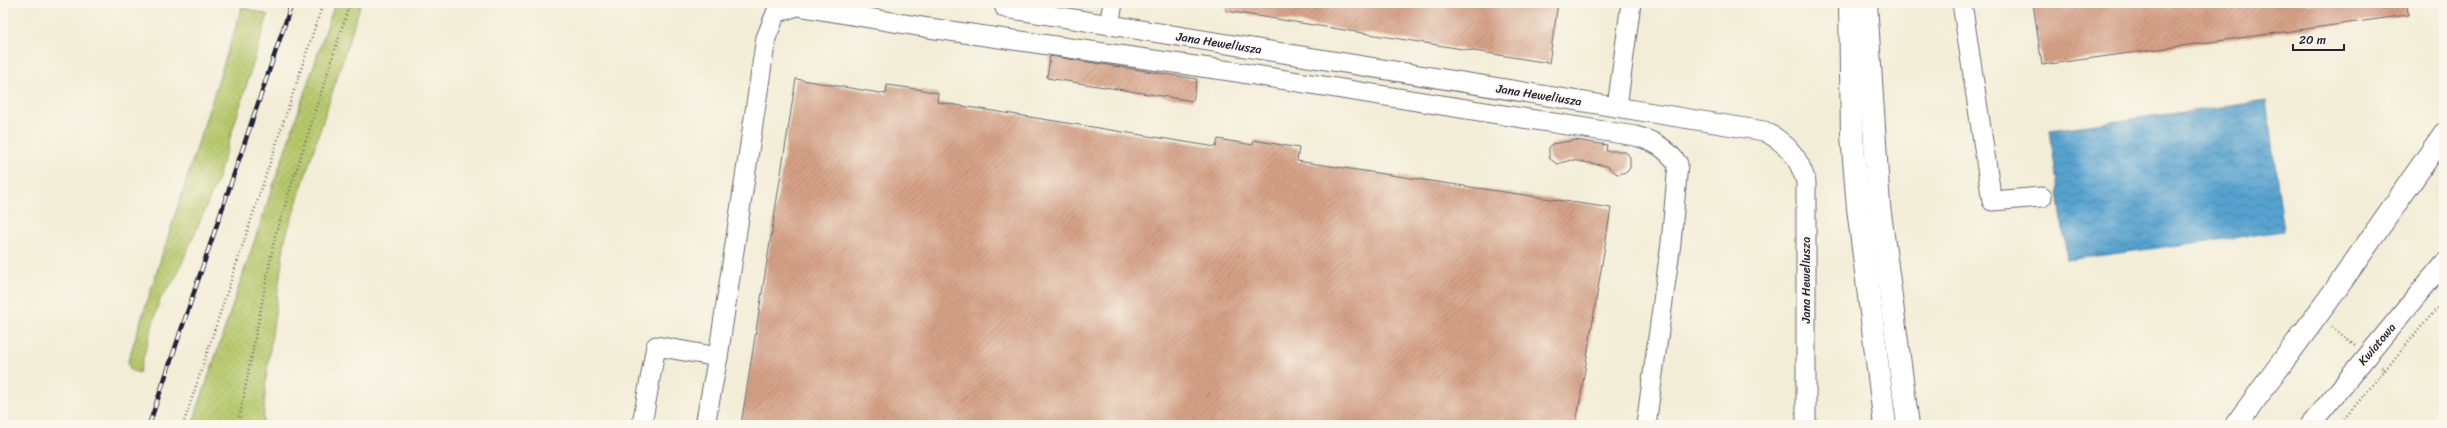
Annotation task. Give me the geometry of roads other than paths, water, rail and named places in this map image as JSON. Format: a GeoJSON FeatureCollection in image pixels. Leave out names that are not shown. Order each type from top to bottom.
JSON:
{"type":"FeatureCollection","features":[{"type":"Feature","properties":{"kind":"main road"},"geometry":{"type":"LineString","coordinates":[[1850,3],[1852,36],[1852,135],[1858,208],[1885,425]]}},
{"type":"Feature","properties":{"kind":"main road"},"geometry":{"type":"LineString","coordinates":[[1866,3],[1879,206],[1908,425]]}},
{"type":"Feature","properties":{"kind":"main road"},"geometry":{"type":"LineString","coordinates":[[2236,425],[2317,316],[2444,134]]}},
{"type":"Feature","properties":{"kind":"street"},"geometry":{"type":"LineString","coordinates":[[1110,25],[1113,3]]}},
{"type":"Feature","properties":{"kind":"street"},"geometry":{"type":"LineString","coordinates":[[1617,107],[1631,3]]}},
{"type":"Feature","properties":{"kind":"street"},"geometry":{"type":"LineString","coordinates":[[1962,3],[1992,201],[2042,197]]}},
{"type":"Feature","properties":{"kind":"street"},"geometry":{"type":"LineString","coordinates":[[704,425],[718,357],[766,38],[776,13],[798,6],[937,29],[1230,71],[1627,135],[1655,142],[1669,153],[1678,164],[1677,186],[1646,425]]}},
{"type":"Feature","properties":{"kind":"street","name":"Jana Heweliusza"},"geometry":{"type":"LineString","coordinates":[[1005,8],[1764,131],[1790,148],[1801,164],[1806,182],[1806,425]]}},
{"type":"Feature","properties":{"kind":"street","name":"Kwiatowa"},"geometry":{"type":"LineString","coordinates":[[2310,425],[2444,263]]}},
{"type":"Feature","properties":{"kind":"street"},"geometry":{"type":"LineString","coordinates":[[645,425],[642,424],[656,346],[718,357]]}},
{"type":"Feature","properties":{"kind":"water"},"geometry":{"type":"Polygon","coordinates":[[[2266,101],[2284,231],[2067,260],[2050,130],[2266,101]]]}},
{"type":"Feature","properties":{"kind":"railway"},"geometry":{"type":"LineString","coordinates":[[149,425],[292,3]]}}]}
